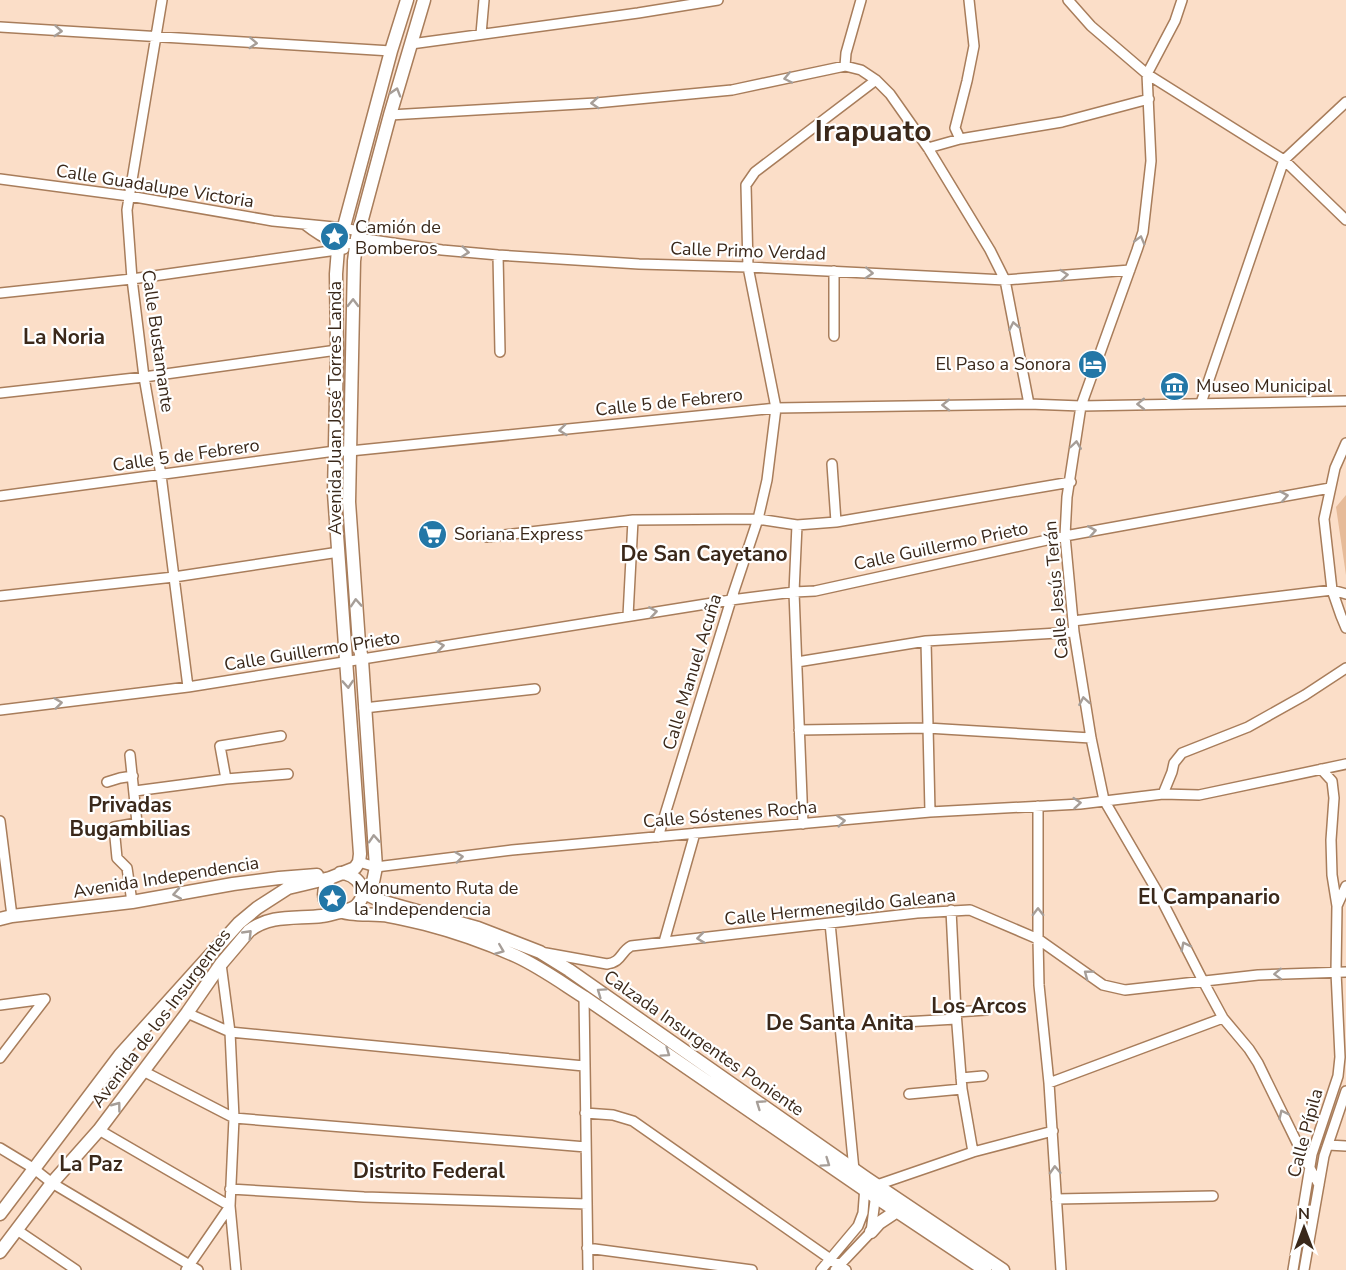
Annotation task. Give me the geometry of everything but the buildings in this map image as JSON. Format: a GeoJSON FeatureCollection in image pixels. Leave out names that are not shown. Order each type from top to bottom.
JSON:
{"type":"FeatureCollection","features":[{"type":"Feature","properties":{"kind":"main road","name":"Avenida Juan José Torres Landa"},"geometry":{"type":"LineString","coordinates":[[359,862],[334,493],[336,274],[339,246],[391,51],[407,0]]}},
{"type":"Feature","properties":{"kind":"main road","name":"Avenida Juan José Torres Landa"},"geometry":{"type":"LineString","coordinates":[[376,867],[349,502],[353,281],[359,241],[390,115],[424,0]]}},
{"type":"Feature","properties":{"kind":"main road"},"geometry":{"type":"LineString","coordinates":[[334,875],[347,873],[355,877],[360,884],[361,899],[350,910],[334,909],[327,903],[324,894],[325,885],[334,875],[355,868],[359,862]]}},
{"type":"Feature","properties":{"kind":"main road"},"geometry":{"type":"LineString","coordinates":[[362,892],[373,882],[376,867]]}},
{"type":"Feature","properties":{"kind":"main road","name":"Avenida Independencia"},"geometry":{"type":"LineString","coordinates":[[6,917],[132,902],[279,878],[334,875]]}},
{"type":"Feature","properties":{"kind":"main road","name":"Avenida de los Insurgentes"},"geometry":{"type":"LineString","coordinates":[[0,1214],[120,1055],[239,923],[288,888],[334,875]]}},
{"type":"Feature","properties":{"kind":"main road","name":"Calzada Insurgentes Poniente"},"geometry":{"type":"LineString","coordinates":[[362,892],[381,901],[477,934],[540,952],[854,1170],[897,1211],[985,1270]]}},
{"type":"Feature","properties":{"kind":"main road","name":"Avenida de los Insurgentes"},"geometry":{"type":"LineString","coordinates":[[0,1252],[52,1183],[99,1130],[249,931],[270,920],[324,916],[343,911]]}},
{"type":"Feature","properties":{"kind":"main road","name":"Calzada Insurgentes Poniente"},"geometry":{"type":"LineString","coordinates":[[343,911],[390,916],[477,934],[584,997],[871,1187],[1004,1270]]}},
{"type":"Feature","properties":{"kind":"main road"},"geometry":{"type":"LineString","coordinates":[[871,1232],[879,1223],[897,1211]]}},
{"type":"Feature","properties":{"kind":"street","name":"Calle Bustamante"},"geometry":{"type":"LineString","coordinates":[[162,0],[127,210],[132,279],[144,377],[161,475],[188,687]]}},
{"type":"Feature","properties":{"kind":"street"},"geometry":{"type":"LineString","coordinates":[[481,34],[484,0]]}},
{"type":"Feature","properties":{"kind":"street"},"geometry":{"type":"LineString","coordinates":[[411,44],[718,0]]}},
{"type":"Feature","properties":{"kind":"street"},"geometry":{"type":"LineString","coordinates":[[845,66],[846,54],[861,0]]}},
{"type":"Feature","properties":{"kind":"street"},"geometry":{"type":"LineString","coordinates":[[960,138],[955,128],[974,46],[969,0]]}},
{"type":"Feature","properties":{"kind":"street"},"geometry":{"type":"LineString","coordinates":[[1068,0],[1091,26],[1147,74],[1284,160],[1346,220]]}},
{"type":"Feature","properties":{"kind":"street"},"geometry":{"type":"LineString","coordinates":[[1147,74],[1175,21],[1182,0]]}},
{"type":"Feature","properties":{"kind":"street"},"geometry":{"type":"LineString","coordinates":[[0,27],[391,51]]}},
{"type":"Feature","properties":{"kind":"street"},"geometry":{"type":"LineString","coordinates":[[390,115],[596,103],[732,90],[845,66],[861,70],[876,80],[890,94],[928,148],[990,250],[1005,280],[1029,404]]}},
{"type":"Feature","properties":{"kind":"street","name":"Calle Jesús Terán"},"geometry":{"type":"LineString","coordinates":[[1147,74],[1151,162],[1143,232],[1081,406],[1067,497],[1065,536],[1074,632],[1091,738],[1104,800],[1158,891],[1223,1018],[1258,1063],[1319,1185]]}},
{"type":"Feature","properties":{"kind":"street","name":"Calle Manuel Acuña"},"geometry":{"type":"LineString","coordinates":[[658,837],[758,519],[768,480],[776,408],[748,267],[746,185],[755,172],[876,80]]}},
{"type":"Feature","properties":{"kind":"street"},"geometry":{"type":"LineString","coordinates":[[928,148],[960,138],[1062,122],[1149,99]]}},
{"type":"Feature","properties":{"kind":"street"},"geometry":{"type":"LineString","coordinates":[[1201,403],[1284,160],[1346,102]]}},
{"type":"Feature","properties":{"kind":"street","name":"Calle Guadalupe Victoria"},"geometry":{"type":"LineString","coordinates":[[0,179],[129,196],[273,221],[344,228],[359,241]]}},
{"type":"Feature","properties":{"kind":"street","name":"Calle Guadalupe Victoria"},"geometry":{"type":"LineString","coordinates":[[304,224],[339,246],[359,241]]}},
{"type":"Feature","properties":{"kind":"street","name":"Calle Primo Verdad"},"geometry":{"type":"LineString","coordinates":[[359,241],[498,255],[639,264],[1005,280],[1130,270]]}},
{"type":"Feature","properties":{"kind":"street"},"geometry":{"type":"LineString","coordinates":[[0,293],[132,279],[320,252],[339,246]]}},
{"type":"Feature","properties":{"kind":"street"},"geometry":{"type":"LineString","coordinates":[[498,255],[500,352]]}},
{"type":"Feature","properties":{"kind":"street"},"geometry":{"type":"LineString","coordinates":[[834,271],[834,336]]}},
{"type":"Feature","properties":{"kind":"street"},"geometry":{"type":"LineString","coordinates":[[0,393],[144,377],[337,350]]}},
{"type":"Feature","properties":{"kind":"street","name":"Calle 5 de Febrero"},"geometry":{"type":"LineString","coordinates":[[0,496],[335,451],[776,408],[1346,401]]}},
{"type":"Feature","properties":{"kind":"street"},"geometry":{"type":"LineString","coordinates":[[1346,443],[1335,468],[1324,519],[1332,590],[1346,628]]}},
{"type":"Feature","properties":{"kind":"street"},"geometry":{"type":"LineString","coordinates":[[832,464],[836,522]]}},
{"type":"Feature","properties":{"kind":"street"},"geometry":{"type":"LineString","coordinates":[[487,537],[633,520],[758,519],[796,525],[836,522],[1071,482]]}},
{"type":"Feature","properties":{"kind":"street","name":"Calle Guillermo Prieto"},"geometry":{"type":"LineString","coordinates":[[0,710],[188,687],[731,600],[816,591],[1065,536],[1330,488]]}},
{"type":"Feature","properties":{"kind":"street"},"geometry":{"type":"LineString","coordinates":[[628,616],[633,520]]}},
{"type":"Feature","properties":{"kind":"street"},"geometry":{"type":"LineString","coordinates":[[796,525],[794,592],[803,824]]}},
{"type":"Feature","properties":{"kind":"street"},"geometry":{"type":"LineString","coordinates":[[0,596],[174,576],[339,552]]}},
{"type":"Feature","properties":{"kind":"street"},"geometry":{"type":"LineString","coordinates":[[1073,621],[1332,590],[1346,594]]}},
{"type":"Feature","properties":{"kind":"street"},"geometry":{"type":"LineString","coordinates":[[797,662],[927,641],[1074,632]]}},
{"type":"Feature","properties":{"kind":"street"},"geometry":{"type":"LineString","coordinates":[[927,641],[930,812]]}},
{"type":"Feature","properties":{"kind":"street"},"geometry":{"type":"LineString","coordinates":[[1163,794],[1174,763],[1182,753],[1248,727],[1305,695],[1346,668]]}},
{"type":"Feature","properties":{"kind":"street"},"geometry":{"type":"LineString","coordinates":[[364,708],[535,689]]}},
{"type":"Feature","properties":{"kind":"street"},"geometry":{"type":"LineString","coordinates":[[799,730],[927,728],[1091,738]]}},
{"type":"Feature","properties":{"kind":"street"},"geometry":{"type":"LineString","coordinates":[[226,779],[220,746],[282,736]]}},
{"type":"Feature","properties":{"kind":"street"},"geometry":{"type":"LineString","coordinates":[[130,755],[137,823],[114,827],[117,858],[126,868],[132,902]]}},
{"type":"Feature","properties":{"kind":"street","name":"Calle Sóstenes Rocha"},"geometry":{"type":"LineString","coordinates":[[359,862],[376,867],[512,850],[930,812],[1080,804],[1163,794],[1199,795],[1346,764]]}},
{"type":"Feature","properties":{"kind":"street"},"geometry":{"type":"LineString","coordinates":[[1321,769],[1332,781],[1334,798],[1331,840],[1332,876],[1337,906]]}},
{"type":"Feature","properties":{"kind":"street"},"geometry":{"type":"LineString","coordinates":[[135,791],[226,779],[288,774]]}},
{"type":"Feature","properties":{"kind":"street"},"geometry":{"type":"LineString","coordinates":[[107,782],[133,776]]}},
{"type":"Feature","properties":{"kind":"street"},"geometry":{"type":"LineString","coordinates":[[1038,806],[1039,985],[1053,1131],[1061,1270]]}},
{"type":"Feature","properties":{"kind":"street"},"geometry":{"type":"LineString","coordinates":[[0,821],[6,917]]}},
{"type":"Feature","properties":{"kind":"street"},"geometry":{"type":"LineString","coordinates":[[664,942],[695,833]]}},
{"type":"Feature","properties":{"kind":"street"},"geometry":{"type":"LineString","coordinates":[[1337,906],[1346,886]]}},
{"type":"Feature","properties":{"kind":"street","name":"Calle Pípila"},"geometry":{"type":"LineString","coordinates":[[1293,1270],[1316,1140],[1343,1060],[1337,906]]}},
{"type":"Feature","properties":{"kind":"street"},"geometry":{"type":"LineString","coordinates":[[951,910],[961,1078],[973,1152]]}},
{"type":"Feature","properties":{"kind":"street","name":"Calle Hermenegildo Galeana"},"geometry":{"type":"LineString","coordinates":[[540,952],[607,964],[619,960],[628,947],[917,913],[970,910],[1038,939],[1103,985],[1125,990],[1258,975],[1341,972]]}},
{"type":"Feature","properties":{"kind":"street"},"geometry":{"type":"LineString","coordinates":[[830,923],[854,1170]]}},
{"type":"Feature","properties":{"kind":"street"},"geometry":{"type":"LineString","coordinates":[[222,964],[230,1032],[234,1118],[230,1206],[236,1270]]}},
{"type":"Feature","properties":{"kind":"street"},"geometry":{"type":"LineString","coordinates":[[584,997],[588,1270]]}},
{"type":"Feature","properties":{"kind":"street"},"geometry":{"type":"LineString","coordinates":[[0,1005],[45,999],[0,1058]]}},
{"type":"Feature","properties":{"kind":"street"},"geometry":{"type":"LineString","coordinates":[[903,1022],[986,1010]]}},
{"type":"Feature","properties":{"kind":"street"},"geometry":{"type":"LineString","coordinates":[[187,1013],[230,1032],[584,1066]]}},
{"type":"Feature","properties":{"kind":"street"},"geometry":{"type":"LineString","coordinates":[[1049,1083],[1223,1018]]}},
{"type":"Feature","properties":{"kind":"street"},"geometry":{"type":"LineString","coordinates":[[143,1071],[234,1118],[586,1147]]}},
{"type":"Feature","properties":{"kind":"street"},"geometry":{"type":"LineString","coordinates":[[961,1078],[983,1076]]}},
{"type":"Feature","properties":{"kind":"street"},"geometry":{"type":"LineString","coordinates":[[909,1094],[962,1089]]}},
{"type":"Feature","properties":{"kind":"street","name":"Calle Pípila"},"geometry":{"type":"LineString","coordinates":[[1304,1270],[1324,1156],[1346,1091]]}},
{"type":"Feature","properties":{"kind":"street"},"geometry":{"type":"LineString","coordinates":[[585,1113],[612,1115],[633,1121],[840,1268],[871,1232],[871,1187]]}},
{"type":"Feature","properties":{"kind":"street"},"geometry":{"type":"LineString","coordinates":[[99,1130],[230,1206]]}},
{"type":"Feature","properties":{"kind":"street"},"geometry":{"type":"LineString","coordinates":[[871,1187],[973,1152],[1053,1131]]}},
{"type":"Feature","properties":{"kind":"street"},"geometry":{"type":"LineString","coordinates":[[1328,1146],[1346,1146]]}},
{"type":"Feature","properties":{"kind":"street"},"geometry":{"type":"LineString","coordinates":[[0,1148],[33,1168],[52,1183],[191,1268],[230,1206]]}},
{"type":"Feature","properties":{"kind":"street"},"geometry":{"type":"LineString","coordinates":[[821,1270],[858,1226],[871,1187]]}},
{"type":"Feature","properties":{"kind":"street"},"geometry":{"type":"LineString","coordinates":[[230,1189],[364,1197],[587,1204]]}},
{"type":"Feature","properties":{"kind":"street"},"geometry":{"type":"LineString","coordinates":[[1056,1198],[1213,1196]]}},
{"type":"Feature","properties":{"kind":"street"},"geometry":{"type":"LineString","coordinates":[[17,1230],[76,1270]]}},
{"type":"Feature","properties":{"kind":"street"},"geometry":{"type":"LineString","coordinates":[[587,1248],[752,1270]]}},
{"type":"Feature","properties":{"kind":"shaded area"},"geometry":{"type":"Polygon","coordinates":[[[1346,495],[1346,575],[1336,507],[1346,495]]]}},
{"type":"Feature","properties":{"kind":"place","name":"Camión de Bomberos"},"geometry":{"type":"Point","coordinates":[334,237]}},
{"type":"Feature","properties":{"kind":"place","name":"El Paso a Sonora"},"geometry":{"type":"Point","coordinates":[1092,364]}},
{"type":"Feature","properties":{"kind":"place","name":"Museo Municipal"},"geometry":{"type":"Point","coordinates":[1175,386]}},
{"type":"Feature","properties":{"kind":"place","name":"Soriana Express"},"geometry":{"type":"Point","coordinates":[433,534]}},
{"type":"Feature","properties":{"kind":"place","name":"Monumento Ruta de la Independencia"},"geometry":{"type":"Point","coordinates":[333,898]}},
{"type":"Feature","properties":{"kind":"district","name":"Irapuato"},"geometry":{"type":"Point","coordinates":[873,131]}},
{"type":"Feature","properties":{"kind":"district","name":"La Noria"},"geometry":{"type":"Point","coordinates":[64,337]}},
{"type":"Feature","properties":{"kind":"district","name":"De San Cayetano"},"geometry":{"type":"Point","coordinates":[704,554]}},
{"type":"Feature","properties":{"kind":"district","name":"Privadas Bugambilias"},"geometry":{"type":"Point","coordinates":[130,817]}},
{"type":"Feature","properties":{"kind":"district","name":"El Campanario"},"geometry":{"type":"Point","coordinates":[1209,897]}},
{"type":"Feature","properties":{"kind":"district","name":"Los Arcos"},"geometry":{"type":"Point","coordinates":[979,1006]}},
{"type":"Feature","properties":{"kind":"district","name":"De Santa Anita"},"geometry":{"type":"Point","coordinates":[840,1023]}},
{"type":"Feature","properties":{"kind":"district","name":"La Paz"},"geometry":{"type":"Point","coordinates":[91,1164]}},
{"type":"Feature","properties":{"kind":"district","name":"Distrito Federal"},"geometry":{"type":"Point","coordinates":[429,1171]}}]}
